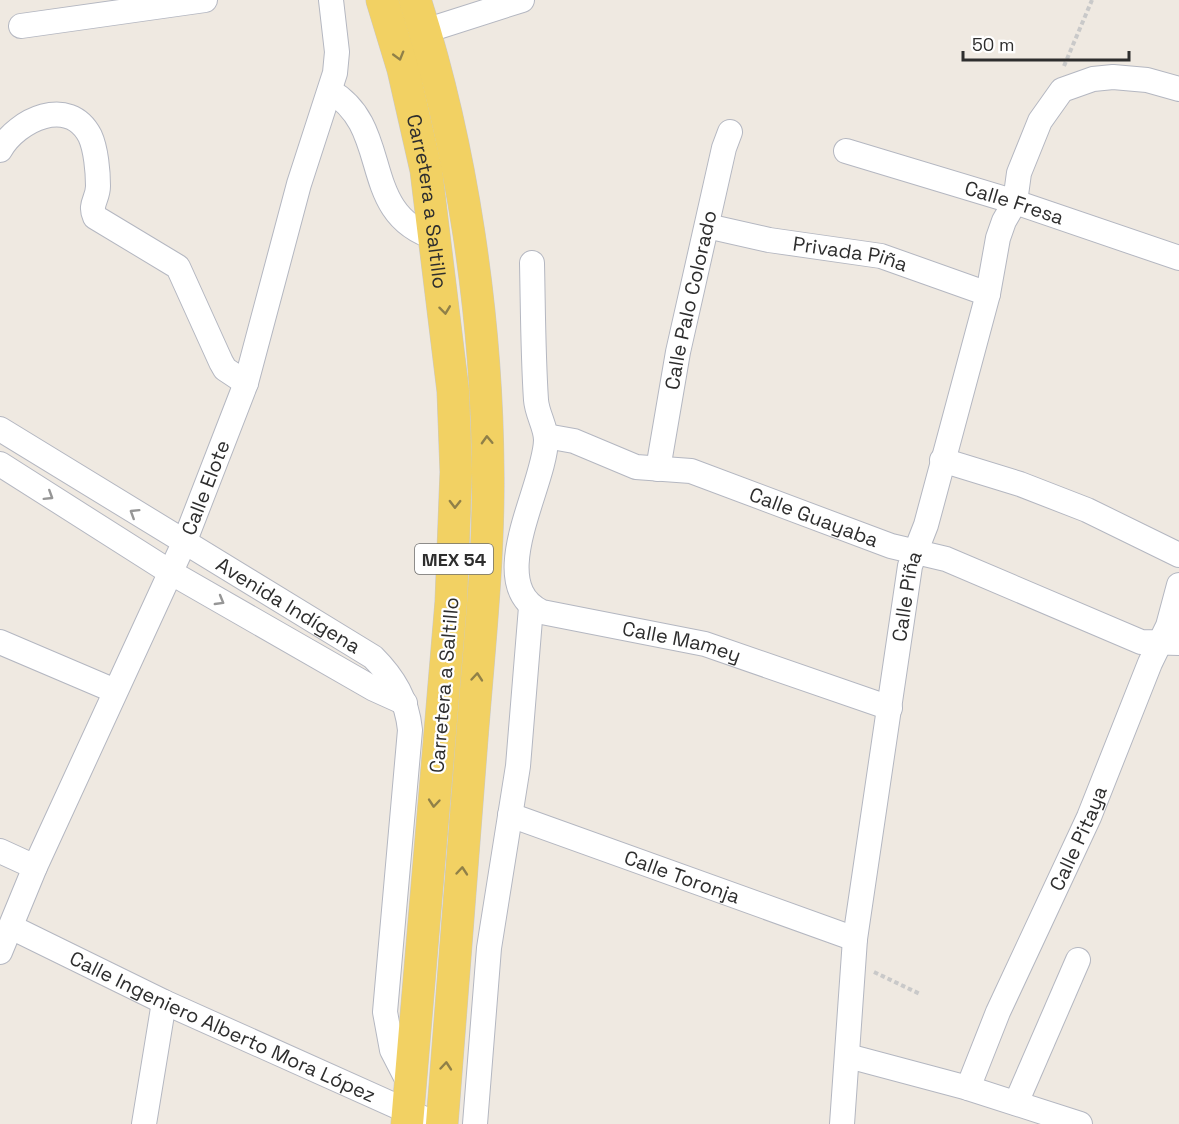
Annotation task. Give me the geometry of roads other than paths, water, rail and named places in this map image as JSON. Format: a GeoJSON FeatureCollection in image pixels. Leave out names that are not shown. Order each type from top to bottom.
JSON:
{"type":"FeatureCollection","features":[{"type":"Feature","properties":{"kind":"main road","name":"Carretera a Saltillo"},"geometry":{"type":"LineString","coordinates":[[382,0],[414,114],[426,170],[453,392],[455,547],[408,1107]]}},
{"type":"Feature","properties":{"kind":"main road","name":"Carretera a Saltillo"},"geometry":{"type":"LineString","coordinates":[[415,0],[425,32],[457,167],[486,389],[488,471],[487,548],[442,1124]]}},
{"type":"Feature","properties":{"kind":"street"},"geometry":{"type":"LineString","coordinates":[[21,26],[205,0]]}},
{"type":"Feature","properties":{"kind":"street","name":"Calle Elote"},"geometry":{"type":"LineString","coordinates":[[0,952],[35,867],[184,543],[246,383],[299,184],[338,61],[331,0]]}},
{"type":"Feature","properties":{"kind":"street"},"geometry":{"type":"LineString","coordinates":[[425,32],[467,9],[522,0]]}},
{"type":"Feature","properties":{"kind":"street","name":"Calle Piña"},"geometry":{"type":"LineString","coordinates":[[842,1124],[855,950],[914,552],[926,525],[988,294],[998,238],[1004,221],[1015,202],[1019,173],[1036,130],[1051,102],[1062,90],[1093,79],[1113,77],[1147,80],[1179,90]]}},
{"type":"Feature","properties":{"kind":"street"},"geometry":{"type":"LineString","coordinates":[[330,91],[355,111],[364,127],[387,199],[395,212],[421,234],[436,238]]}},
{"type":"Feature","properties":{"kind":"street"},"geometry":{"type":"LineString","coordinates":[[0,150],[13,132],[40,115],[60,115],[80,124],[89,135],[93,145],[98,185],[92,205],[95,217],[178,267],[225,369],[246,383]]}},
{"type":"Feature","properties":{"kind":"street","name":"Calle Palo Colorado"},"geometry":{"type":"LineString","coordinates":[[658,469],[678,352],[723,148],[730,132]]}},
{"type":"Feature","properties":{"kind":"street","name":"Calle Fresa"},"geometry":{"type":"LineString","coordinates":[[846,151],[1015,202],[1179,258]]}},
{"type":"Feature","properties":{"kind":"street","name":"Privada Piña"},"geometry":{"type":"LineString","coordinates":[[706,226],[768,240],[881,256],[988,294]]}},
{"type":"Feature","properties":{"kind":"street"},"geometry":{"type":"LineString","coordinates":[[475,1124],[489,948],[518,766],[531,607],[523,599],[518,586],[518,549],[546,436],[536,403],[532,263]]}},
{"type":"Feature","properties":{"kind":"street","name":"Avenida Indígena"},"geometry":{"type":"LineString","coordinates":[[0,429],[373,657],[389,672],[405,703],[410,730],[385,1012],[392,1050],[408,1107]]}},
{"type":"Feature","properties":{"kind":"street","name":"Calle Guayaba"},"geometry":{"type":"LineString","coordinates":[[546,436],[574,441],[636,467],[691,471],[891,546],[946,559],[1141,642],[1170,643]]}},
{"type":"Feature","properties":{"kind":"street"},"geometry":{"type":"LineString","coordinates":[[942,460],[1020,484],[1087,510],[1179,555]]}},
{"type":"Feature","properties":{"kind":"street","name":"Avenida Indígena"},"geometry":{"type":"LineString","coordinates":[[0,464],[170,572],[374,689],[405,703]]}},
{"type":"Feature","properties":{"kind":"street"},"geometry":{"type":"LineString","coordinates":[[487,548],[518,549]]}},
{"type":"Feature","properties":{"kind":"street","name":"Calle Pitaya"},"geometry":{"type":"LineString","coordinates":[[968,1088],[998,1012],[1170,643],[1179,585]]}},
{"type":"Feature","properties":{"kind":"street","name":"Calle Mamey"},"geometry":{"type":"LineString","coordinates":[[531,607],[542,612],[705,644],[890,708]]}},
{"type":"Feature","properties":{"kind":"street"},"geometry":{"type":"LineString","coordinates":[[0,642],[115,691]]}},
{"type":"Feature","properties":{"kind":"street","name":"Calle Toronja"},"geometry":{"type":"LineString","coordinates":[[510,815],[855,950]]}},
{"type":"Feature","properties":{"kind":"street"},"geometry":{"type":"LineString","coordinates":[[0,851],[35,867]]}},
{"type":"Feature","properties":{"kind":"street","name":"Calle Ingeniero Alberto Mora López"},"geometry":{"type":"LineString","coordinates":[[11,927],[164,1002],[408,1107],[436,1124]]}},
{"type":"Feature","properties":{"kind":"street"},"geometry":{"type":"LineString","coordinates":[[1016,1103],[1078,960]]}},
{"type":"Feature","properties":{"kind":"street"},"geometry":{"type":"LineString","coordinates":[[144,1124],[164,1002]]}},
{"type":"Feature","properties":{"kind":"street"},"geometry":{"type":"LineString","coordinates":[[848,1056],[968,1088],[1080,1124]]}}]}
